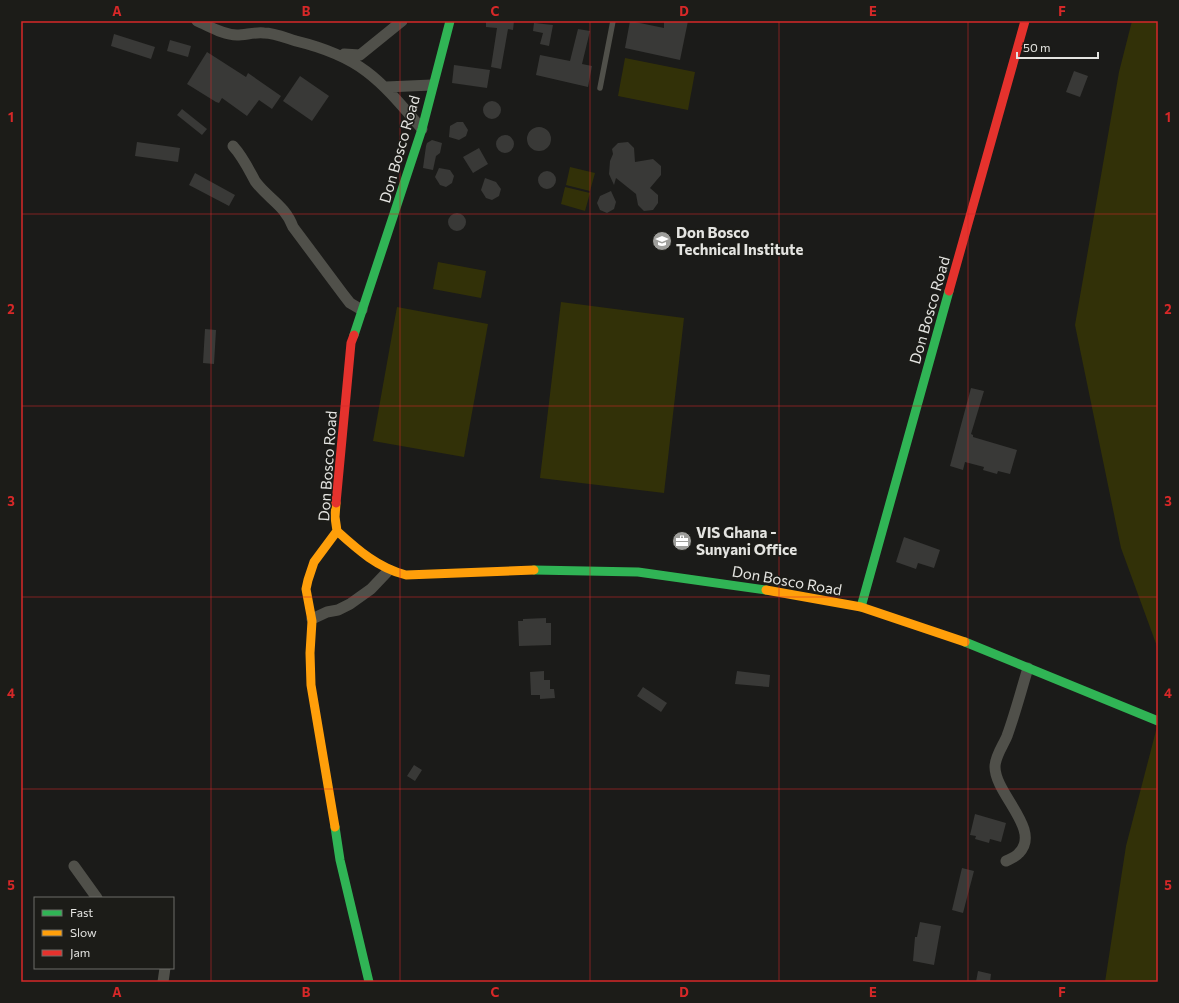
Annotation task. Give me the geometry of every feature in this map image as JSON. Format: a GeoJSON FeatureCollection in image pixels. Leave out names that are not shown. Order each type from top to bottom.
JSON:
{"type":"FeatureCollection","features":[{"type":"Feature","properties":{"kind":"street"},"geometry":{"type":"LineString","coordinates":[[197,21],[226,34],[236,36],[263,32],[315,45],[356,62],[386,87],[422,129]]}},
{"type":"Feature","properties":{"kind":"street"},"geometry":{"type":"LineString","coordinates":[[339,54],[360,55],[402,21]]}},
{"type":"Feature","properties":{"kind":"street","name":"Don Bosco Road"},"geometry":{"type":"LineString","coordinates":[[450,21],[432,85],[422,129],[351,344],[335,517],[337,531],[376,563],[389,570],[406,575],[518,570],[638,572],[751,587],[861,607],[975,645],[1158,721]]}},
{"type":"Feature","properties":{"kind":"street","name":"Don Bosco Road"},"geometry":{"type":"LineString","coordinates":[[861,607],[1025,21]]}},
{"type":"Feature","properties":{"kind":"street"},"geometry":{"type":"LineString","coordinates":[[386,87],[432,85]]}},
{"type":"Feature","properties":{"kind":"street"},"geometry":{"type":"LineString","coordinates":[[233,146],[243,158],[256,181],[281,206],[289,217],[293,227],[350,303],[362,310]]}},
{"type":"Feature","properties":{"kind":"street"},"geometry":{"type":"LineString","coordinates":[[337,531],[322,548],[307,578],[307,599],[312,619],[309,657],[311,685],[340,860],[369,982]]}},
{"type":"Feature","properties":{"kind":"street"},"geometry":{"type":"LineString","coordinates":[[312,619],[350,604],[371,589],[389,570]]}},
{"type":"Feature","properties":{"kind":"street"},"geometry":{"type":"LineString","coordinates":[[1006,861],[1019,854],[1025,845],[1025,832],[1022,820],[998,783],[995,767],[998,754],[1006,737],[1028,668]]}},
{"type":"Feature","properties":{"kind":"street"},"geometry":{"type":"LineString","coordinates":[[74,866],[96,897]]}},
{"type":"Feature","properties":{"kind":"street"},"geometry":{"type":"LineString","coordinates":[[163,982],[165,969]]}},
{"type":"Feature","properties":{"kind":"lane"},"geometry":{"type":"LineString","coordinates":[[600,88],[613,21]]}},
{"type":"Feature","properties":{"kind":"shaded area"},"geometry":{"type":"Polygon","coordinates":[[[1132,21],[1158,21],[1158,649],[1121,548],[1075,325],[1119,72],[1132,21]]]}},
{"type":"Feature","properties":{"kind":"shaded area"},"geometry":{"type":"Polygon","coordinates":[[[625,58],[695,72],[688,110],[618,96],[625,58]]]}},
{"type":"Feature","properties":{"kind":"shaded area"},"geometry":{"type":"Polygon","coordinates":[[[570,167],[595,173],[590,191],[566,185],[570,167]]]}},
{"type":"Feature","properties":{"kind":"shaded area"},"geometry":{"type":"Polygon","coordinates":[[[565,187],[590,193],[585,211],[561,204],[565,187]]]}},
{"type":"Feature","properties":{"kind":"shaded area"},"geometry":{"type":"Polygon","coordinates":[[[438,262],[486,271],[481,298],[433,289],[438,262]]]}},
{"type":"Feature","properties":{"kind":"shaded area"},"geometry":{"type":"Polygon","coordinates":[[[561,302],[684,318],[664,493],[540,478],[561,302]]]}},
{"type":"Feature","properties":{"kind":"shaded area"},"geometry":{"type":"Polygon","coordinates":[[[397,307],[488,324],[464,457],[373,441],[397,307]]]}},
{"type":"Feature","properties":{"kind":"shaded area"},"geometry":{"type":"Polygon","coordinates":[[[1158,723],[1158,982],[1105,982],[1126,846],[1158,723]]]}},
{"type":"Feature","properties":{"kind":"building"},"geometry":{"type":"Polygon","coordinates":[[[486,21],[514,21],[513,30],[508,29],[501,69],[491,67],[497,28],[486,27],[486,21]]]}},
{"type":"Feature","properties":{"kind":"building"},"geometry":{"type":"Polygon","coordinates":[[[630,21],[664,28],[664,21],[688,21],[680,60],[625,48],[630,21]]]}},
{"type":"Feature","properties":{"kind":"building"},"geometry":{"type":"Polygon","coordinates":[[[534,23],[553,25],[549,46],[540,44],[543,33],[533,31],[534,23]]]}},
{"type":"Feature","properties":{"kind":"building"},"geometry":{"type":"Polygon","coordinates":[[[578,29],[590,31],[582,64],[592,66],[588,87],[536,75],[540,55],[570,61],[578,29]]]}},
{"type":"Feature","properties":{"kind":"building"},"geometry":{"type":"Polygon","coordinates":[[[114,34],[155,47],[151,59],[111,46],[114,34]]]}},
{"type":"Feature","properties":{"kind":"building"},"geometry":{"type":"Polygon","coordinates":[[[170,40],[191,46],[188,57],[167,51],[170,40]]]}},
{"type":"Feature","properties":{"kind":"building"},"geometry":{"type":"Polygon","coordinates":[[[207,52],[246,77],[248,73],[281,96],[272,109],[259,100],[247,116],[222,98],[219,103],[216,102],[187,84],[207,52]]]}},
{"type":"Feature","properties":{"kind":"building"},"geometry":{"type":"Polygon","coordinates":[[[454,65],[490,70],[487,88],[452,83],[454,65]]]}},
{"type":"Feature","properties":{"kind":"building"},"geometry":{"type":"Polygon","coordinates":[[[1074,71],[1088,76],[1080,97],[1066,92],[1074,71]]]}},
{"type":"Feature","properties":{"kind":"building"},"geometry":{"type":"Polygon","coordinates":[[[300,76],[329,96],[312,121],[283,101],[300,76]]]}},
{"type":"Feature","properties":{"kind":"building"},"geometry":{"type":"Polygon","coordinates":[[[492,101],[496,102],[500,106],[500,114],[496,118],[492,119],[488,118],[484,114],[483,110],[484,106],[488,102],[492,101]]]}},
{"type":"Feature","properties":{"kind":"building"},"geometry":{"type":"Polygon","coordinates":[[[182,109],[207,129],[202,135],[177,115],[182,109]]]}},
{"type":"Feature","properties":{"kind":"building"},"geometry":{"type":"Polygon","coordinates":[[[457,122],[463,122],[468,130],[466,136],[459,140],[449,137],[450,126],[457,122]]]}},
{"type":"Feature","properties":{"kind":"building"},"geometry":{"type":"Polygon","coordinates":[[[539,127],[547,131],[551,139],[547,147],[539,151],[531,147],[527,139],[531,131],[539,127]]]}},
{"type":"Feature","properties":{"kind":"building"},"geometry":{"type":"Polygon","coordinates":[[[505,135],[511,138],[514,144],[511,150],[505,153],[499,150],[496,144],[499,138],[505,135]]]}},
{"type":"Feature","properties":{"kind":"building"},"geometry":{"type":"Polygon","coordinates":[[[432,140],[442,143],[440,153],[436,156],[433,170],[423,168],[426,146],[427,143],[432,140]]]}},
{"type":"Feature","properties":{"kind":"building"},"geometry":{"type":"Polygon","coordinates":[[[137,142],[180,148],[178,162],[135,156],[137,142]]]}},
{"type":"Feature","properties":{"kind":"building"},"geometry":{"type":"Polygon","coordinates":[[[628,142],[634,148],[635,162],[653,159],[661,166],[661,175],[650,188],[658,195],[658,203],[653,210],[644,211],[638,205],[636,194],[616,178],[614,185],[609,174],[610,161],[613,154],[612,149],[618,143],[628,142]]]}},
{"type":"Feature","properties":{"kind":"building"},"geometry":{"type":"Polygon","coordinates":[[[479,148],[488,164],[473,173],[463,157],[479,148]]]}},
{"type":"Feature","properties":{"kind":"building"},"geometry":{"type":"Polygon","coordinates":[[[439,168],[450,170],[454,176],[452,183],[446,187],[440,185],[435,177],[439,168]]]}},
{"type":"Feature","properties":{"kind":"building"},"geometry":{"type":"Polygon","coordinates":[[[543,171],[551,171],[556,176],[554,187],[551,189],[543,189],[538,184],[538,176],[543,171]]]}},
{"type":"Feature","properties":{"kind":"building"},"geometry":{"type":"Polygon","coordinates":[[[195,173],[235,195],[229,206],[189,185],[195,173]]]}},
{"type":"Feature","properties":{"kind":"building"},"geometry":{"type":"Polygon","coordinates":[[[485,178],[496,182],[501,189],[499,196],[492,200],[486,198],[481,190],[485,178]]]}},
{"type":"Feature","properties":{"kind":"building"},"geometry":{"type":"Polygon","coordinates":[[[611,191],[616,202],[614,209],[607,213],[600,210],[597,203],[600,196],[611,191]]]}},
{"type":"Feature","properties":{"kind":"building"},"geometry":{"type":"Polygon","coordinates":[[[457,213],[463,216],[466,222],[463,228],[457,231],[451,228],[448,222],[451,216],[457,213]]]}},
{"type":"Feature","properties":{"kind":"building"},"geometry":{"type":"Polygon","coordinates":[[[205,329],[216,330],[214,364],[203,363],[205,329]]]}},
{"type":"Feature","properties":{"kind":"building"},"geometry":{"type":"Polygon","coordinates":[[[971,388],[984,391],[971,434],[973,437],[1017,450],[1010,474],[998,471],[997,474],[983,470],[984,467],[965,462],[963,470],[950,466],[971,388]]]}},
{"type":"Feature","properties":{"kind":"building"},"geometry":{"type":"Polygon","coordinates":[[[904,537],[940,550],[934,568],[918,563],[916,569],[896,562],[904,537]]]}},
{"type":"Feature","properties":{"kind":"building"},"geometry":{"type":"Polygon","coordinates":[[[546,618],[546,623],[551,623],[551,645],[519,646],[518,621],[523,621],[523,619],[546,618]]]}},
{"type":"Feature","properties":{"kind":"building"},"geometry":{"type":"Polygon","coordinates":[[[544,671],[544,680],[550,680],[550,689],[554,689],[555,698],[540,699],[540,695],[531,695],[530,672],[544,671]]]}},
{"type":"Feature","properties":{"kind":"building"},"geometry":{"type":"Polygon","coordinates":[[[737,671],[770,675],[769,687],[735,684],[737,671]]]}},
{"type":"Feature","properties":{"kind":"building"},"geometry":{"type":"Polygon","coordinates":[[[643,687],[667,703],[661,712],[637,696],[643,687]]]}},
{"type":"Feature","properties":{"kind":"building"},"geometry":{"type":"Polygon","coordinates":[[[414,765],[422,770],[415,781],[407,776],[414,765]]]}},
{"type":"Feature","properties":{"kind":"building"},"geometry":{"type":"Polygon","coordinates":[[[975,814],[1006,823],[1001,842],[990,839],[989,843],[975,839],[976,836],[970,835],[975,814]]]}},
{"type":"Feature","properties":{"kind":"building"},"geometry":{"type":"Polygon","coordinates":[[[962,868],[974,871],[963,913],[952,910],[962,868]]]}},
{"type":"Feature","properties":{"kind":"building"},"geometry":{"type":"Polygon","coordinates":[[[920,922],[941,926],[934,965],[913,961],[915,937],[917,937],[920,922]]]}},
{"type":"Feature","properties":{"kind":"building"},"geometry":{"type":"Polygon","coordinates":[[[978,971],[991,974],[990,982],[976,982],[978,971]]]}},
{"type":"Feature","properties":{"kind":"traffic: fast"},"geometry":{"type":"LineString","coordinates":[[354,335],[422,129],[450,21]]}},
{"type":"Feature","properties":{"kind":"traffic: fast"},"geometry":{"type":"LineString","coordinates":[[861,607],[949,291]]}},
{"type":"Feature","properties":{"kind":"traffic: fast"},"geometry":{"type":"LineString","coordinates":[[534,570],[638,572],[766,590]]}},
{"type":"Feature","properties":{"kind":"traffic: fast"},"geometry":{"type":"LineString","coordinates":[[965,642],[1158,721]]}},
{"type":"Feature","properties":{"kind":"traffic: fast"},"geometry":{"type":"LineString","coordinates":[[335,827],[340,860],[369,982]]}},
{"type":"Feature","properties":{"kind":"traffic: slow"},"geometry":{"type":"LineString","coordinates":[[336,503],[335,517],[337,531],[369,558],[396,572],[406,575],[534,570]]}},
{"type":"Feature","properties":{"kind":"traffic: slow"},"geometry":{"type":"LineString","coordinates":[[335,827],[311,685],[310,653],[312,621],[306,589],[314,562],[337,531]]}},
{"type":"Feature","properties":{"kind":"traffic: slow"},"geometry":{"type":"LineString","coordinates":[[766,590],[861,607],[965,642]]}},
{"type":"Feature","properties":{"kind":"traffic: jam"},"geometry":{"type":"LineString","coordinates":[[949,291],[1025,21]]}},
{"type":"Feature","properties":{"kind":"traffic: jam"},"geometry":{"type":"LineString","coordinates":[[336,503],[351,343],[354,335]]}},
{"type":"Feature","properties":{"kind":"place","name":"Don Bosco Technical Institute"},"geometry":{"type":"Point","coordinates":[662,241]}},
{"type":"Feature","properties":{"kind":"place","name":"VIS Ghana - Sunyani Office"},"geometry":{"type":"Point","coordinates":[682,541]}}]}
